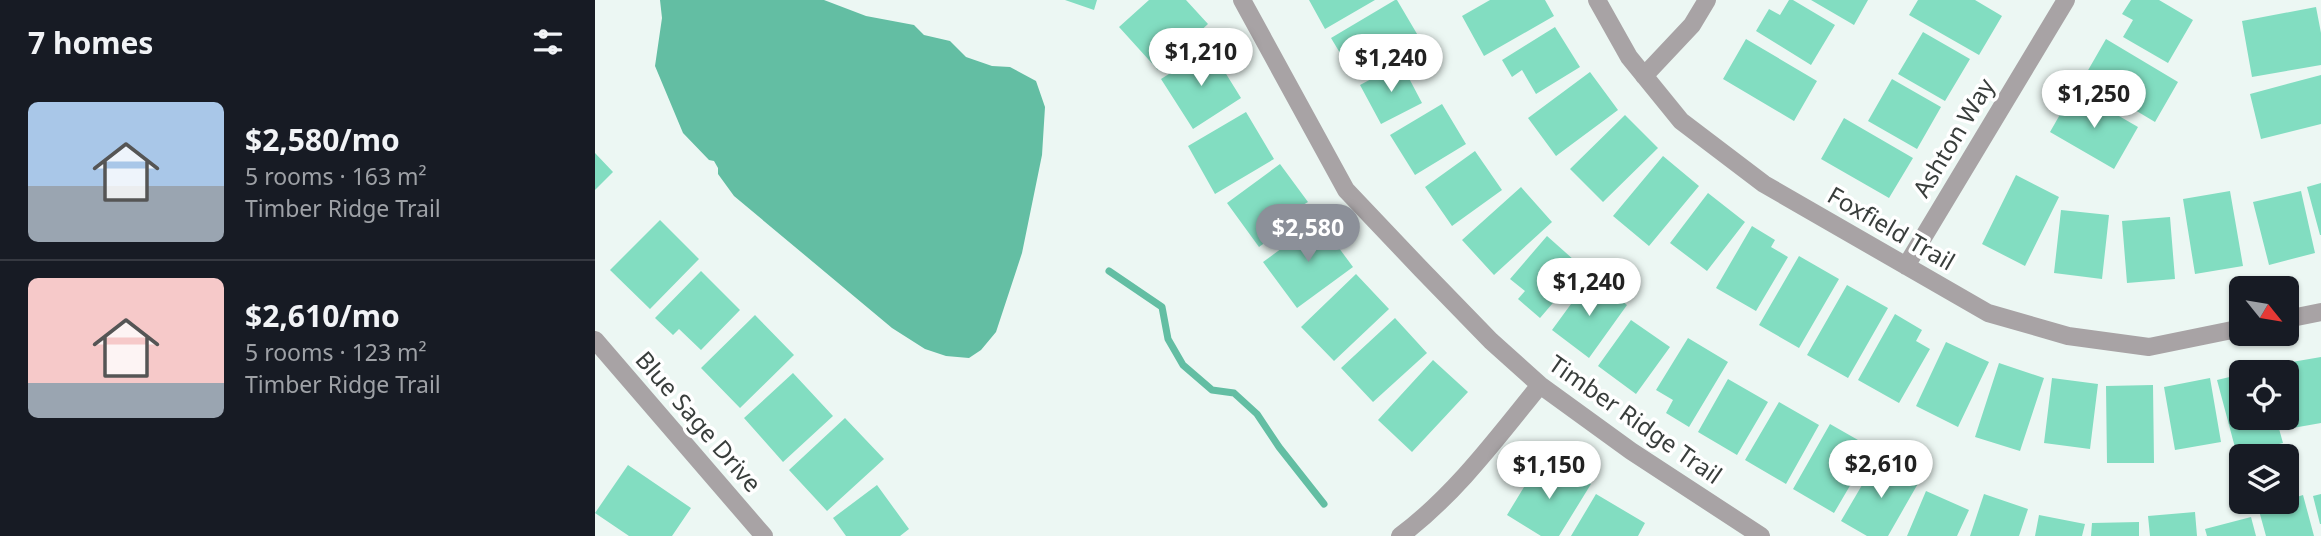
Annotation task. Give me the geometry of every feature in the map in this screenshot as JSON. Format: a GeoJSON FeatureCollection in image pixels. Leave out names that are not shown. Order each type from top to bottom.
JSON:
{"type":"FeatureCollection","features":[{"type":"Feature","properties":{"kind":"street","name":"Timber Ridge Trail"},"geometry":{"type":"LineString","coordinates":[[1242,0],[1346,190],[1491,341],[1540,385],[1631,451],[1761,536]]}},
{"type":"Feature","properties":{"kind":"street","name":"Foxfield Trail"},"geometry":{"type":"LineString","coordinates":[[1597,0],[1629,57],[1681,121],[1764,184],[1987,313],[2068,336],[2149,347],[2229,331]]}},
{"type":"Feature","properties":{"kind":"street"},"geometry":{"type":"LineString","coordinates":[[1644,76],[1692,25],[1707,0]]}},
{"type":"Feature","properties":{"kind":"street","name":"Ashton Way"},"geometry":{"type":"LineString","coordinates":[[1906,266],[2066,0]]}},
{"type":"Feature","properties":{"kind":"street"},"geometry":{"type":"LineString","coordinates":[[2299,316],[2321,312]]}},
{"type":"Feature","properties":{"kind":"street","name":"Blue Sage Drive"},"geometry":{"type":"LineString","coordinates":[[595,340],[764,536]]}},
{"type":"Feature","properties":{"kind":"street"},"geometry":{"type":"LineString","coordinates":[[1400,536],[1434,508],[1460,481],[1540,385]]}},
{"type":"Feature","properties":{"kind":"shaded area"},"geometry":{"type":"Polygon","coordinates":[[[660,0],[824,0],[866,16],[914,25],[924,35],[950,41],[966,57],[992,66],[1010,67],[1036,81],[1045,107],[1042,155],[1022,253],[996,332],[981,350],[969,358],[946,356],[925,349],[892,328],[734,196],[718,174],[714,161],[709,160],[683,133],[655,66],[662,18],[660,0]]]}},
{"type":"Feature","properties":{"kind":"building"},"geometry":{"type":"Polygon","coordinates":[[[1065,0],[1097,0],[1094,10],[1065,0]]]}},
{"type":"Feature","properties":{"kind":"building"},"geometry":{"type":"Polygon","coordinates":[[[1149,0],[1186,0],[1208,24],[1158,70],[1119,27],[1149,0]]]}},
{"type":"Feature","properties":{"kind":"building"},"geometry":{"type":"Polygon","coordinates":[[[1309,0],[1375,0],[1325,29],[1309,0]]]}},
{"type":"Feature","properties":{"kind":"building"},"geometry":{"type":"Polygon","coordinates":[[[1395,0],[1420,39],[1355,78],[1331,38],[1395,0]]]}},
{"type":"Feature","properties":{"kind":"building"},"geometry":{"type":"Polygon","coordinates":[[[1490,0],[1545,0],[1554,16],[1484,56],[1462,16],[1490,0]]]}},
{"type":"Feature","properties":{"kind":"building"},"geometry":{"type":"Polygon","coordinates":[[[1789,0],[1835,25],[1811,65],[1756,31],[1769,9],[1780,15],[1789,0]]]}},
{"type":"Feature","properties":{"kind":"building"},"geometry":{"type":"Polygon","coordinates":[[[1811,0],[1868,0],[1854,25],[1811,0]]]}},
{"type":"Feature","properties":{"kind":"building"},"geometry":{"type":"Polygon","coordinates":[[[1918,0],[1975,0],[2002,16],[1979,55],[1909,15],[1918,0]]]}},
{"type":"Feature","properties":{"kind":"building"},"geometry":{"type":"Polygon","coordinates":[[[2131,0],[2159,0],[2193,20],[2168,63],[2123,37],[2133,20],[2122,14],[2131,0]]]}},
{"type":"Feature","properties":{"kind":"building"},"geometry":{"type":"Polygon","coordinates":[[[2316,7],[2321,33],[2321,65],[2252,77],[2242,21],[2316,7]]]}},
{"type":"Feature","properties":{"kind":"building"},"geometry":{"type":"Polygon","coordinates":[[[1555,27],[1580,67],[1536,94],[1522,70],[1512,77],[1502,60],[1555,27]]]}},
{"type":"Feature","properties":{"kind":"building"},"geometry":{"type":"Polygon","coordinates":[[[1923,32],[1970,59],[1945,101],[1898,74],[1923,32]]]}},
{"type":"Feature","properties":{"kind":"building"},"geometry":{"type":"Polygon","coordinates":[[[1746,39],[1817,81],[1794,121],[1723,79],[1746,39]]]}},
{"type":"Feature","properties":{"kind":"building"},"geometry":{"type":"Polygon","coordinates":[[[2106,39],[2178,82],[2155,122],[2083,79],[2106,39]]]}},
{"type":"Feature","properties":{"kind":"building"},"geometry":{"type":"Polygon","coordinates":[[[1210,48],[1241,98],[1193,129],[1161,79],[1210,48]]]}},
{"type":"Feature","properties":{"kind":"building"},"geometry":{"type":"Polygon","coordinates":[[[1401,63],[1422,103],[1381,124],[1360,85],[1401,63]]]}},
{"type":"Feature","properties":{"kind":"building"},"geometry":{"type":"Polygon","coordinates":[[[1590,72],[1618,110],[1556,156],[1528,118],[1590,72]]]}},
{"type":"Feature","properties":{"kind":"building"},"geometry":{"type":"Polygon","coordinates":[[[2321,75],[2321,124],[2261,139],[2250,94],[2321,75]]]}},
{"type":"Feature","properties":{"kind":"building"},"geometry":{"type":"Polygon","coordinates":[[[1892,79],[1941,107],[1917,149],[1868,121],[1892,79]]]}},
{"type":"Feature","properties":{"kind":"building"},"geometry":{"type":"Polygon","coordinates":[[[2074,90],[2138,127],[2114,169],[2050,132],[2074,90]]]}},
{"type":"Feature","properties":{"kind":"building"},"geometry":{"type":"Polygon","coordinates":[[[1442,104],[1466,144],[1415,175],[1390,135],[1442,104]]]}},
{"type":"Feature","properties":{"kind":"building"},"geometry":{"type":"Polygon","coordinates":[[[1246,112],[1274,159],[1215,194],[1188,146],[1246,112]]]}},
{"type":"Feature","properties":{"kind":"building"},"geometry":{"type":"Polygon","coordinates":[[[1625,115],[1658,148],[1603,202],[1570,169],[1625,115]]]}},
{"type":"Feature","properties":{"kind":"building"},"geometry":{"type":"Polygon","coordinates":[[[1844,118],[1913,158],[1889,198],[1821,159],[1844,118]]]}},
{"type":"Feature","properties":{"kind":"building"},"geometry":{"type":"Polygon","coordinates":[[[1475,151],[1502,190],[1452,226],[1425,187],[1475,151]]]}},
{"type":"Feature","properties":{"kind":"building"},"geometry":{"type":"Polygon","coordinates":[[[595,153],[613,172],[595,190],[595,153]]]}},
{"type":"Feature","properties":{"kind":"building"},"geometry":{"type":"Polygon","coordinates":[[[1663,156],[1699,186],[1649,246],[1613,216],[1663,156]]]}},
{"type":"Feature","properties":{"kind":"building"},"geometry":{"type":"Polygon","coordinates":[[[1280,164],[1308,202],[1298,208],[1303,215],[1259,247],[1227,203],[1280,164]]]}},
{"type":"Feature","properties":{"kind":"building"},"geometry":{"type":"Polygon","coordinates":[[[2016,175],[2059,197],[2025,266],[1982,244],[2016,175]]]}},
{"type":"Feature","properties":{"kind":"building"},"geometry":{"type":"Polygon","coordinates":[[[2321,183],[2321,235],[2320,235],[2307,187],[2321,183]]]}},
{"type":"Feature","properties":{"kind":"building"},"geometry":{"type":"Polygon","coordinates":[[[1521,187],[1552,222],[1494,275],[1462,240],[1521,187]]]}},
{"type":"Feature","properties":{"kind":"building"},"geometry":{"type":"Polygon","coordinates":[[[2230,191],[2243,266],[2195,274],[2183,199],[2230,191]]]}},
{"type":"Feature","properties":{"kind":"building"},"geometry":{"type":"Polygon","coordinates":[[[2301,191],[2315,253],[2269,265],[2253,202],[2301,191]]]}},
{"type":"Feature","properties":{"kind":"building"},"geometry":{"type":"Polygon","coordinates":[[[1708,193],[1745,222],[1707,271],[1670,243],[1708,193]]]}},
{"type":"Feature","properties":{"kind":"building"},"geometry":{"type":"Polygon","coordinates":[[[2061,210],[2109,215],[2102,279],[2054,273],[2061,210]]]}},
{"type":"Feature","properties":{"kind":"building"},"geometry":{"type":"Polygon","coordinates":[[[2170,217],[2175,279],[2127,283],[2122,221],[2170,217]]]}},
{"type":"Feature","properties":{"kind":"building"},"geometry":{"type":"Polygon","coordinates":[[[660,220],[699,259],[650,309],[610,270],[660,220]]]}},
{"type":"Feature","properties":{"kind":"building"},"geometry":{"type":"Polygon","coordinates":[[[1319,221],[1353,267],[1297,308],[1263,262],[1319,221]]]}},
{"type":"Feature","properties":{"kind":"building"},"geometry":{"type":"Polygon","coordinates":[[[1752,226],[1775,240],[1771,247],[1788,257],[1756,311],[1716,288],[1752,226]]]}},
{"type":"Feature","properties":{"kind":"building"},"geometry":{"type":"Polygon","coordinates":[[[1547,236],[1583,268],[1540,318],[1518,299],[1525,291],[1510,279],[1547,236]]]}},
{"type":"Feature","properties":{"kind":"building"},"geometry":{"type":"Polygon","coordinates":[[[1799,256],[1839,279],[1799,348],[1759,325],[1799,256]]]}},
{"type":"Feature","properties":{"kind":"building"},"geometry":{"type":"Polygon","coordinates":[[[701,271],[740,310],[701,350],[679,329],[673,335],[655,318],[701,271]]]}},
{"type":"Feature","properties":{"kind":"building"},"geometry":{"type":"Polygon","coordinates":[[[1356,274],[1389,309],[1334,361],[1301,327],[1356,274]]]}},
{"type":"Feature","properties":{"kind":"building"},"geometry":{"type":"Polygon","coordinates":[[[1590,278],[1627,305],[1589,358],[1552,330],[1590,278]]]}},
{"type":"Feature","properties":{"kind":"building"},"geometry":{"type":"Polygon","coordinates":[[[1847,285],[1888,308],[1848,378],[1807,355],[1847,285]]]}},
{"type":"Feature","properties":{"kind":"building"},"geometry":{"type":"Polygon","coordinates":[[[1895,314],[1922,330],[1916,341],[1930,349],[1899,403],[1858,380],[1895,314]]]}},
{"type":"Feature","properties":{"kind":"building"},"geometry":{"type":"Polygon","coordinates":[[[755,315],[794,355],[740,408],[701,368],[755,315]]]}},
{"type":"Feature","properties":{"kind":"building"},"geometry":{"type":"Polygon","coordinates":[[[1395,318],[1427,353],[1373,402],[1341,368],[1395,318]]]}},
{"type":"Feature","properties":{"kind":"building"},"geometry":{"type":"Polygon","coordinates":[[[1631,320],[1670,347],[1636,394],[1598,366],[1631,320]]]}},
{"type":"Feature","properties":{"kind":"building"},"geometry":{"type":"Polygon","coordinates":[[[1688,338],[1728,362],[1689,427],[1666,413],[1673,400],[1656,390],[1688,338]]]}},
{"type":"Feature","properties":{"kind":"building"},"geometry":{"type":"Polygon","coordinates":[[[1946,342],[1989,362],[1958,427],[1916,406],[1946,342]]]}},
{"type":"Feature","properties":{"kind":"building"},"geometry":{"type":"Polygon","coordinates":[[[2321,357],[2321,423],[2299,427],[2299,361],[2321,357]]]}},
{"type":"Feature","properties":{"kind":"building"},"geometry":{"type":"Polygon","coordinates":[[[1433,360],[1468,392],[1412,452],[1378,420],[1433,360]]]}},
{"type":"Feature","properties":{"kind":"building"},"geometry":{"type":"Polygon","coordinates":[[[1999,363],[2044,378],[2020,451],[1975,437],[1999,363]]]}},
{"type":"Feature","properties":{"kind":"building"},"geometry":{"type":"Polygon","coordinates":[[[793,373],[833,416],[783,462],[744,418],[793,373]]]}},
{"type":"Feature","properties":{"kind":"building"},"geometry":{"type":"Polygon","coordinates":[[[2229,377],[2229,425],[2217,380],[2229,377]]]}},
{"type":"Feature","properties":{"kind":"building"},"geometry":{"type":"Polygon","coordinates":[[[2052,378],[2098,384],[2090,449],[2044,443],[2052,378]]]}},
{"type":"Feature","properties":{"kind":"building"},"geometry":{"type":"Polygon","coordinates":[[[2210,378],[2221,442],[2175,450],[2164,387],[2210,378]]]}},
{"type":"Feature","properties":{"kind":"building"},"geometry":{"type":"Polygon","coordinates":[[[1728,379],[1768,402],[1737,455],[1698,432],[1728,379]]]}},
{"type":"Feature","properties":{"kind":"building"},"geometry":{"type":"Polygon","coordinates":[[[2153,385],[2154,463],[2107,463],[2106,386],[2153,385]]]}},
{"type":"Feature","properties":{"kind":"building"},"geometry":{"type":"Polygon","coordinates":[[[1779,402],[1819,425],[1786,484],[1745,460],[1779,402]]]}},
{"type":"Feature","properties":{"kind":"building"},"geometry":{"type":"Polygon","coordinates":[[[845,418],[884,459],[827,511],[789,470],[845,418]]]}},
{"type":"Feature","properties":{"kind":"building"},"geometry":{"type":"Polygon","coordinates":[[[1830,424],[1872,448],[1834,513],[1793,489],[1830,424]]]}},
{"type":"Feature","properties":{"kind":"building"},"geometry":{"type":"Polygon","coordinates":[[[2230,430],[2279,430],[2283,443],[2279,444],[2234,444],[2230,430]]]}},
{"type":"Feature","properties":{"kind":"building"},"geometry":{"type":"Polygon","coordinates":[[[1879,456],[1920,480],[1888,536],[1867,536],[1841,521],[1879,456]]]}},
{"type":"Feature","properties":{"kind":"building"},"geometry":{"type":"Polygon","coordinates":[[[1538,464],[1563,478],[1567,470],[1591,484],[1559,536],[1541,536],[1507,515],[1538,464]]]}},
{"type":"Feature","properties":{"kind":"building"},"geometry":{"type":"Polygon","coordinates":[[[628,465],[691,508],[672,536],[629,536],[595,513],[628,465]]]}},
{"type":"Feature","properties":{"kind":"building"},"geometry":{"type":"Polygon","coordinates":[[[877,485],[909,529],[900,536],[846,536],[833,518],[877,485]]]}},
{"type":"Feature","properties":{"kind":"building"},"geometry":{"type":"Polygon","coordinates":[[[1926,491],[1969,510],[1957,536],[1907,536],[1926,491]]]}},
{"type":"Feature","properties":{"kind":"building"},"geometry":{"type":"Polygon","coordinates":[[[1596,494],[1645,523],[1638,536],[1571,536],[1596,494]]]}},
{"type":"Feature","properties":{"kind":"building"},"geometry":{"type":"Polygon","coordinates":[[[1984,494],[2028,509],[2019,536],[1970,536],[1984,494]]]}},
{"type":"Feature","properties":{"kind":"building"},"geometry":{"type":"Polygon","coordinates":[[[2321,494],[2321,524],[2320,524],[2313,496],[2321,494]]]}},
{"type":"Feature","properties":{"kind":"building"},"geometry":{"type":"Polygon","coordinates":[[[2303,495],[2314,536],[2266,536],[2260,514],[2299,514],[2299,496],[2303,495]]]}},
{"type":"Feature","properties":{"kind":"building"},"geometry":{"type":"Polygon","coordinates":[[[2195,512],[2197,536],[2150,536],[2148,516],[2195,512]]]}},
{"type":"Feature","properties":{"kind":"building"},"geometry":{"type":"Polygon","coordinates":[[[2039,515],[2085,524],[2082,536],[2035,536],[2039,515]]]}},
{"type":"Feature","properties":{"kind":"building"},"geometry":{"type":"Polygon","coordinates":[[[2251,517],[2256,536],[2207,536],[2205,529],[2251,517]]]}},
{"type":"Feature","properties":{"kind":"building"},"geometry":{"type":"Polygon","coordinates":[[[2139,522],[2139,536],[2091,536],[2092,523],[2139,522]]]}},
{"type":"Feature","properties":{"kind":"waterway"},"geometry":{"type":"LineString","coordinates":[[1109,271],[1162,307],[1168,339],[1183,365],[1212,390],[1234,393],[1257,414],[1324,504]]}}]}
